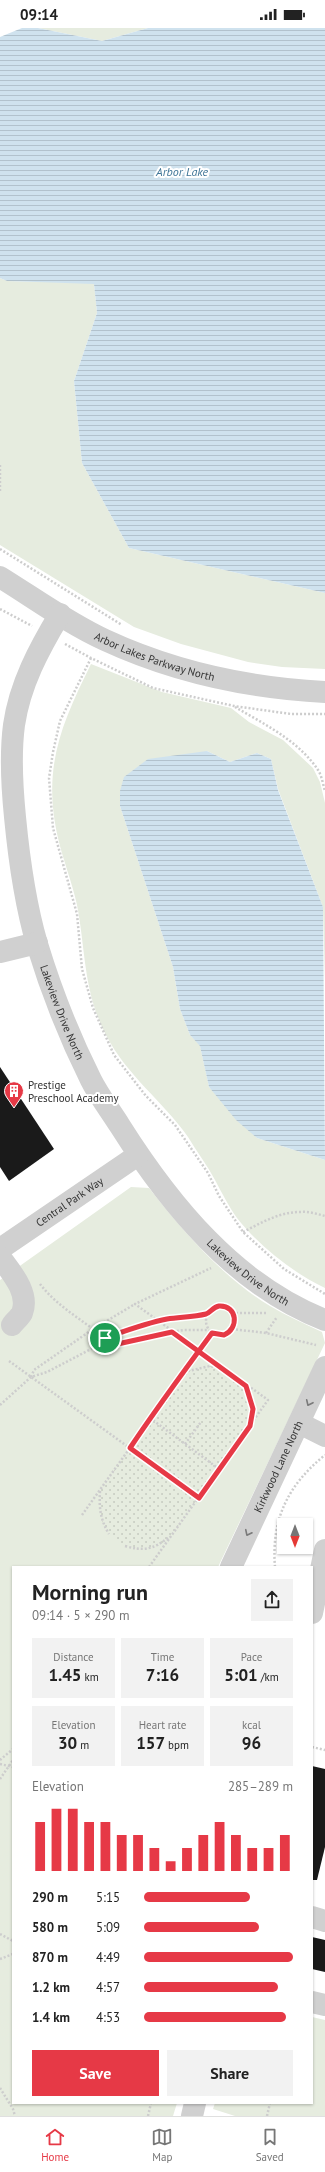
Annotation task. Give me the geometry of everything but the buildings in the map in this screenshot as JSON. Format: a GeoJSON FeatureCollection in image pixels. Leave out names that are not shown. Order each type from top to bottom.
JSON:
{"type":"FeatureCollection","features":[{"type":"Feature","properties":{"kind":"street","name":"Arbor Lakes Parkway North"},"geometry":{"type":"LineString","coordinates":[[0,578],[110,642],[142,656],[189,671],[246,684],[291,690],[325,692]]}},
{"type":"Feature","properties":{"kind":"street","name":"Lakeview Drive North"},"geometry":{"type":"LineString","coordinates":[[60,614],[32,663],[21,693],[14,725],[12,758],[16,836],[26,895],[37,943],[57,1003],[92,1081],[138,1155],[186,1217],[233,1265],[287,1303],[325,1320]]}},
{"type":"Feature","properties":{"kind":"street"},"geometry":{"type":"LineString","coordinates":[[0,952],[37,943]]}},
{"type":"Feature","properties":{"kind":"street","name":"Central Park Way"},"geometry":{"type":"LineString","coordinates":[[0,1249],[138,1155]]}},
{"type":"Feature","properties":{"kind":"street"},"geometry":{"type":"LineString","coordinates":[[0,1257],[18,1284],[24,1299],[22,1313],[12,1325]]}},
{"type":"Feature","properties":{"kind":"street","name":"Kirkwood Lane North"},"geometry":{"type":"LineString","coordinates":[[232,1566],[325,1367]]}},
{"type":"Feature","properties":{"kind":"street"},"geometry":{"type":"LineString","coordinates":[[299,1423],[325,1436]]}},
{"type":"Feature","properties":{"kind":"street"},"geometry":{"type":"LineString","coordinates":[[313,1608],[325,1550]]}},
{"type":"Feature","properties":{"kind":"street"},"geometry":{"type":"LineString","coordinates":[[313,2002],[325,2005]]}},
{"type":"Feature","properties":{"kind":"street"},"geometry":{"type":"LineString","coordinates":[[192,2116],[195,2104]]}},
{"type":"Feature","properties":{"kind":"path"},"geometry":{"type":"LineString","coordinates":[[0,465],[0,492]]}},
{"type":"Feature","properties":{"kind":"path"},"geometry":{"type":"LineString","coordinates":[[0,549],[126,627]]}},
{"type":"Feature","properties":{"kind":"path"},"geometry":{"type":"LineString","coordinates":[[0,610],[29,625]]}},
{"type":"Feature","properties":{"kind":"path"},"geometry":{"type":"LineString","coordinates":[[91,658],[60,721],[53,752],[50,778],[53,828],[77,914],[82,969],[87,989],[102,1031],[114,1055],[146,1096],[175,1125],[208,1173],[220,1196],[243,1232],[284,1269],[325,1294]]}},
{"type":"Feature","properties":{"kind":"path"},"geometry":{"type":"LineString","coordinates":[[234,706],[270,727],[301,751],[319,771],[325,791]]}},
{"type":"Feature","properties":{"kind":"path"},"geometry":{"type":"LineString","coordinates":[[243,1232],[268,1219],[284,1214],[300,1212],[325,1216]]}},
{"type":"Feature","properties":{"kind":"path"},"geometry":{"type":"LineString","coordinates":[[0,1405],[31,1377],[34,1370],[93,1329],[135,1304],[212,1268]]}},
{"type":"Feature","properties":{"kind":"path"},"geometry":{"type":"LineString","coordinates":[[37,1280],[46,1292],[113,1345]]}},
{"type":"Feature","properties":{"kind":"path"},"geometry":{"type":"LineString","coordinates":[[135,1304],[246,1386],[268,1400],[150,1566]]}},
{"type":"Feature","properties":{"kind":"path"},"geometry":{"type":"LineString","coordinates":[[31,1377],[47,1372],[93,1348],[105,1338],[157,1321],[208,1313],[215,1307],[220,1306],[229,1309],[235,1321],[232,1329],[224,1335],[212,1333],[206,1322],[208,1313]]}},
{"type":"Feature","properties":{"kind":"path"},"geometry":{"type":"LineString","coordinates":[[232,1313],[275,1313]]}},
{"type":"Feature","properties":{"kind":"path"},"geometry":{"type":"LineString","coordinates":[[266,1333],[279,1315]]}},
{"type":"Feature","properties":{"kind":"path"},"geometry":{"type":"LineString","coordinates":[[232,1329],[266,1333],[316,1345]]}},
{"type":"Feature","properties":{"kind":"path"},"geometry":{"type":"LineString","coordinates":[[93,1348],[172,1332],[209,1330]]}},
{"type":"Feature","properties":{"kind":"path"},"geometry":{"type":"LineString","coordinates":[[82,1515],[212,1333]]}},
{"type":"Feature","properties":{"kind":"path"},"geometry":{"type":"LineString","coordinates":[[9,1361],[199,1498]]}},
{"type":"Feature","properties":{"kind":"path"},"geometry":{"type":"LineString","coordinates":[[184,1372],[210,1366],[224,1369]]}},
{"type":"Feature","properties":{"kind":"path"},"geometry":{"type":"LineString","coordinates":[[246,1386],[253,1409],[250,1426]]}},
{"type":"Feature","properties":{"kind":"path"},"geometry":{"type":"LineString","coordinates":[[150,1418],[219,1468]]}},
{"type":"Feature","properties":{"kind":"path"},"geometry":{"type":"LineString","coordinates":[[185,1444],[201,1422]]}},
{"type":"Feature","properties":{"kind":"path"},"geometry":{"type":"LineString","coordinates":[[275,1566],[275,1539],[286,1500],[303,1476],[325,1455]]}},
{"type":"Feature","properties":{"kind":"path"},"geometry":{"type":"LineString","coordinates":[[101,1489],[99,1506],[102,1522],[109,1534]]}},
{"type":"Feature","properties":{"kind":"path"},"geometry":{"type":"LineString","coordinates":[[124,1546],[140,1550],[157,1546],[170,1537]]}},
{"type":"Feature","properties":{"kind":"path"},"geometry":{"type":"LineString","coordinates":[[313,1747],[325,1750]]}},
{"type":"Feature","properties":{"kind":"path"},"geometry":{"type":"LineString","coordinates":[[0,1760],[12,1750]]}},
{"type":"Feature","properties":{"kind":"path"},"geometry":{"type":"LineString","coordinates":[[0,1779],[12,1762]]}},
{"type":"Feature","properties":{"kind":"path"},"geometry":{"type":"LineString","coordinates":[[0,1764],[12,1767]]}},
{"type":"Feature","properties":{"kind":"path"},"geometry":{"type":"LineString","coordinates":[[0,1934],[12,1940]]}},
{"type":"Feature","properties":{"kind":"path"},"geometry":{"type":"LineString","coordinates":[[0,1959],[12,1954]]}},
{"type":"Feature","properties":{"kind":"path"},"geometry":{"type":"LineString","coordinates":[[0,2088],[13,2109],[15,2116]]}},
{"type":"Feature","properties":{"kind":"path"},"geometry":{"type":"LineString","coordinates":[[148,2116],[151,2104]]}},
{"type":"Feature","properties":{"kind":"path"},"geometry":{"type":"LineString","coordinates":[[267,2116],[270,2104]]}},
{"type":"Feature","properties":{"kind":"shaded area"},"geometry":{"type":"Polygon","coordinates":[[[38,28],[148,28],[102,41],[38,28]]]}},
{"type":"Feature","properties":{"kind":"shaded area"},"geometry":{"type":"Polygon","coordinates":[[[0,278],[7,281],[94,283],[97,313],[74,381],[82,463],[129,548],[325,593],[325,669],[282,667],[248,662],[181,644],[134,627],[0,545],[0,278]]]}},
{"type":"Feature","properties":{"kind":"shaded area"},"geometry":{"type":"Polygon","coordinates":[[[91,664],[162,692],[231,708],[249,722],[283,740],[313,768],[320,782],[325,803],[325,982],[323,907],[278,789],[271,759],[257,753],[230,762],[207,751],[120,806],[173,967],[180,1009],[190,1035],[200,1045],[209,1087],[257,1138],[325,1160],[325,1288],[313,1282],[277,1258],[246,1229],[237,1218],[228,1205],[209,1169],[188,1137],[168,1112],[124,1063],[115,1050],[106,1035],[93,1002],[86,971],[77,905],[58,838],[52,790],[57,748],[63,727],[91,664]]]}},
{"type":"Feature","properties":{"kind":"shaded area"},"geometry":{"type":"Polygon","coordinates":[[[131,1187],[149,1188],[190,1237],[220,1267],[252,1294],[270,1306],[289,1317],[322,1332],[325,1343],[218,1566],[12,1566],[12,2104],[177,2104],[173,2116],[0,2116],[0,1280],[131,1187]]]}},
{"type":"Feature","properties":{"kind":"shaded area"},"geometry":{"type":"Polygon","coordinates":[[[210,1366],[224,1369],[246,1386],[251,1401],[250,1426],[170,1537],[159,1545],[149,1549],[126,1546],[118,1542],[112,1536],[103,1523],[99,1506],[101,1489],[184,1372],[210,1366]]]}},
{"type":"Feature","properties":{"kind":"shaded area"},"geometry":{"type":"Polygon","coordinates":[[[313,2017],[325,2020],[325,2116],[235,2116],[213,2109],[215,2104],[313,2104],[313,2017]]]}},
{"type":"Feature","properties":{"kind":"water","name":"Arbor Lake"},"geometry":{"type":"Polygon","coordinates":[[[22,28],[38,28],[102,41],[148,28],[325,28],[325,593],[129,548],[82,463],[74,381],[97,313],[94,284],[7,281],[0,278],[0,37],[22,28]]]}},
{"type":"Feature","properties":{"kind":"water"},"geometry":{"type":"Polygon","coordinates":[[[207,751],[230,762],[257,753],[271,759],[278,790],[323,907],[325,1160],[257,1138],[236,1120],[209,1087],[200,1046],[190,1035],[180,1009],[173,967],[120,806],[120,791],[124,777],[148,759],[207,751]]]}},
{"type":"Feature","properties":{"kind":"place","name":"Prestige Preschool Academy"},"geometry":{"type":"Point","coordinates":[14,1108]}},
{"type":"Feature","properties":{"kind":"route"},"geometry":{"type":"LineString","coordinates":[[105,1338],[113,1345],[154,1334],[172,1332],[199,1351],[224,1369],[246,1386],[253,1409],[250,1426],[199,1498],[130,1448],[150,1418],[199,1351],[212,1333],[219,1335],[228,1333],[234,1325],[234,1316],[229,1309],[220,1306],[215,1307],[208,1313],[157,1321],[105,1338]]}}]}
